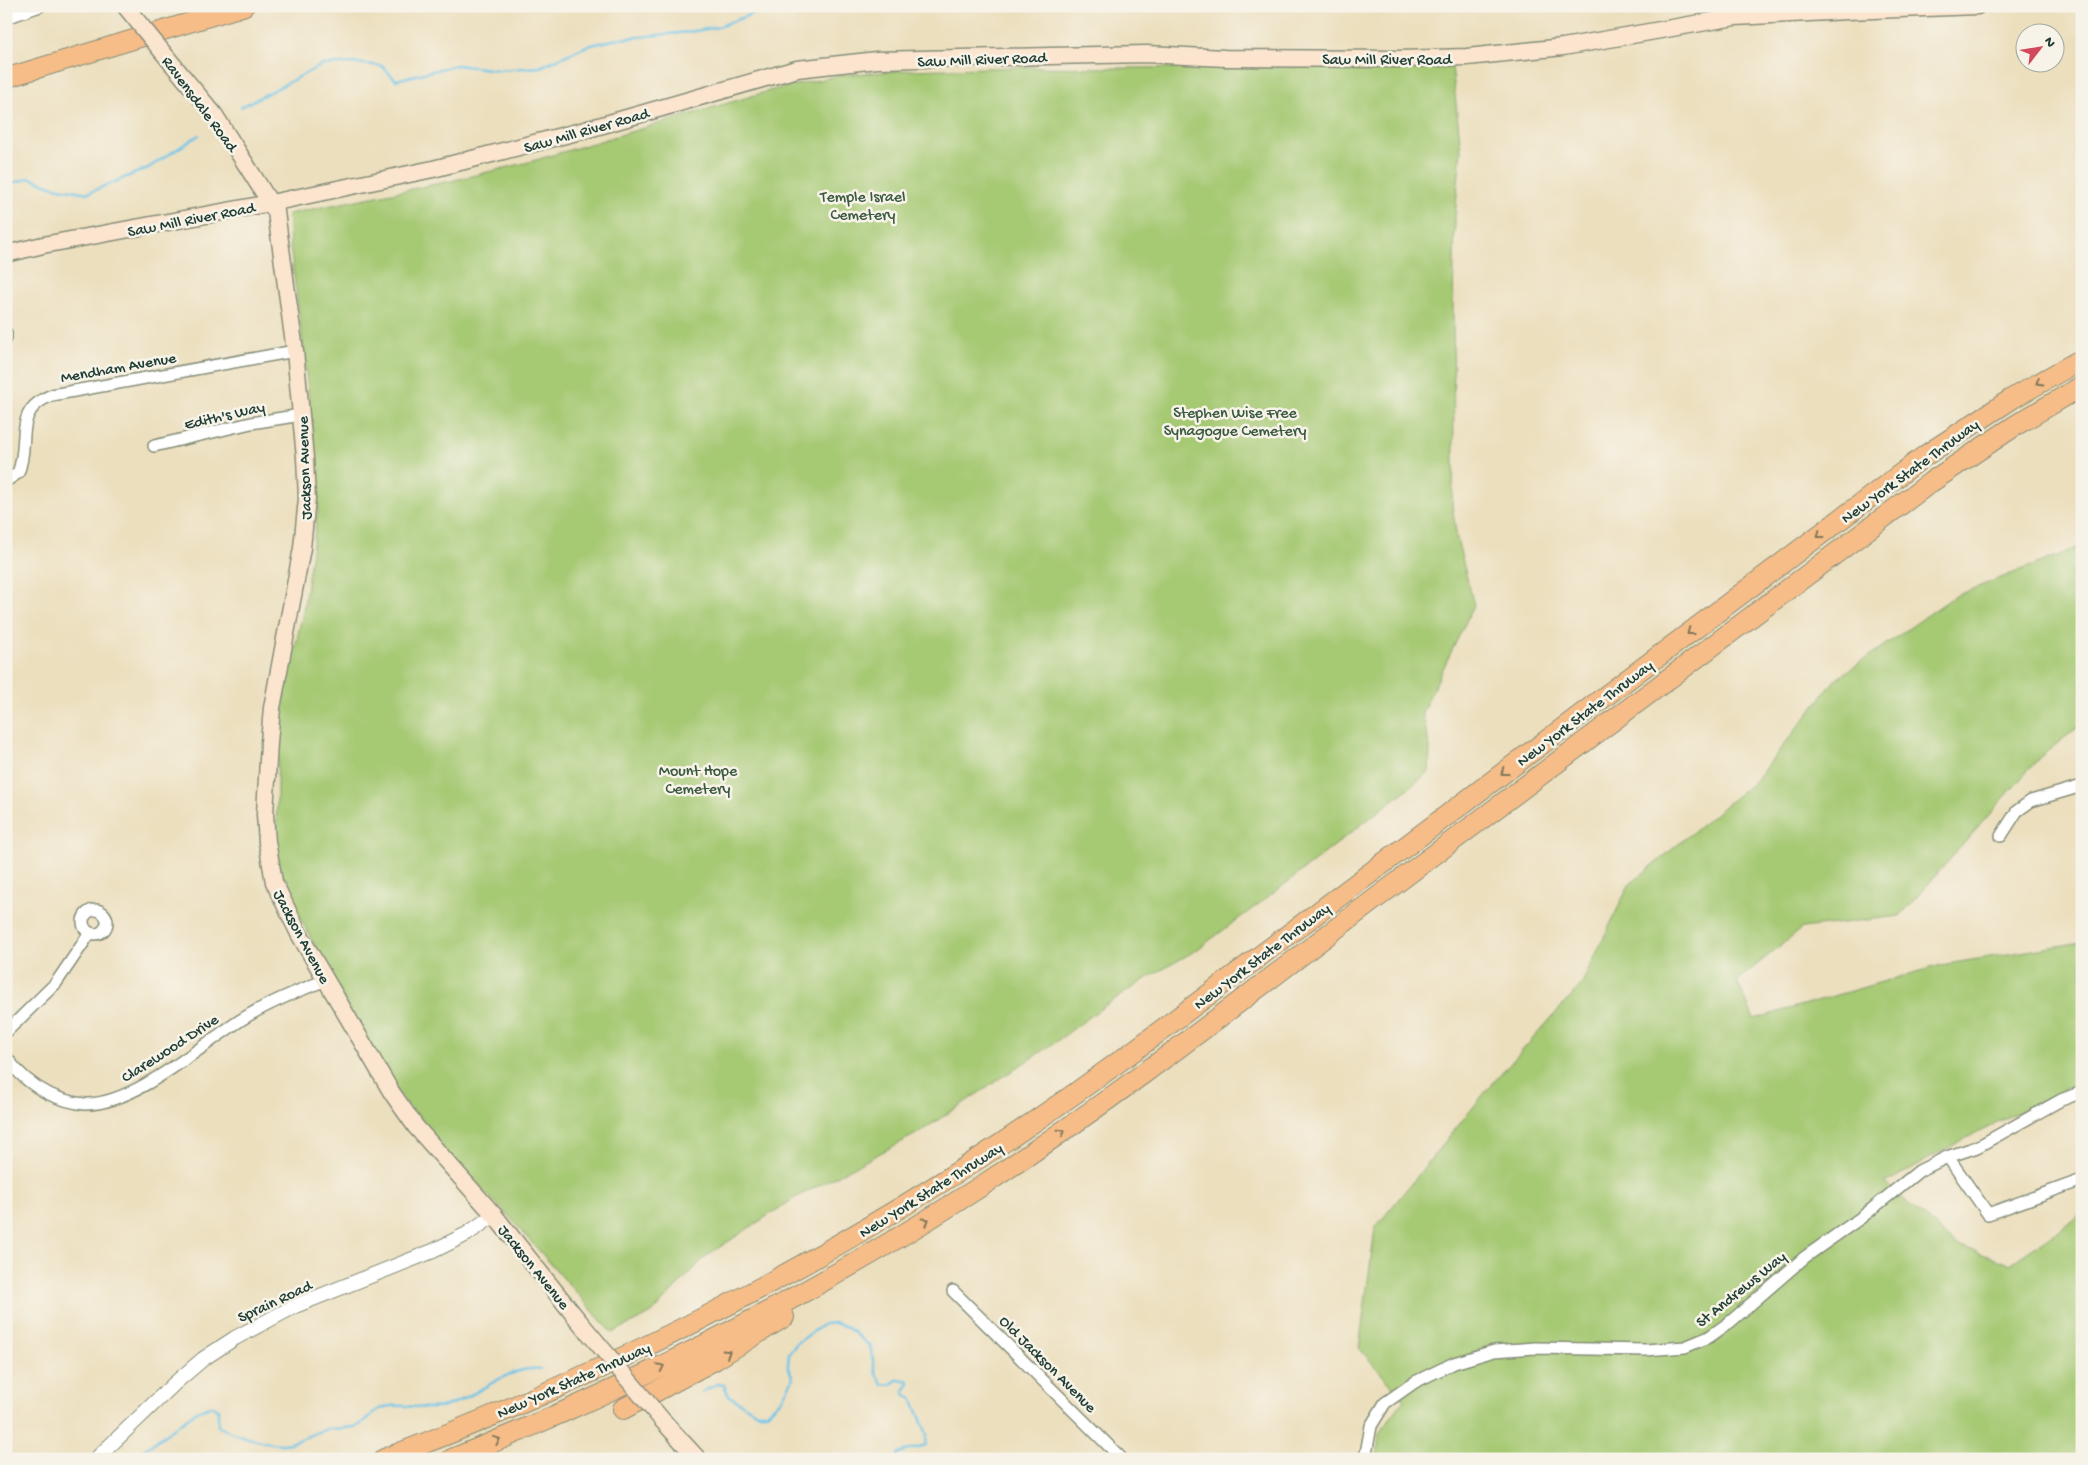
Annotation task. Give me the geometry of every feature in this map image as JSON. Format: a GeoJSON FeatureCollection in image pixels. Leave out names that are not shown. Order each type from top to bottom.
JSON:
{"type":"FeatureCollection","features":[{"type":"Feature","properties":{"kind":"highway"},"geometry":{"type":"LineString","coordinates":[[6,66],[206,6]]}},
{"type":"Feature","properties":{"kind":"highway"},"geometry":{"type":"LineString","coordinates":[[6,78],[244,6]]}},
{"type":"Feature","properties":{"kind":"highway","name":"New York State Thruway"},"geometry":{"type":"LineString","coordinates":[[384,1459],[538,1396],[694,1324],[844,1242],[969,1166],[1124,1058],[1926,455],[2005,402],[2082,359]]}},
{"type":"Feature","properties":{"kind":"highway","name":"New York State Thruway"},"geometry":{"type":"LineString","coordinates":[[452,1459],[581,1404],[689,1353],[794,1298],[898,1238],[1006,1170],[1125,1087],[1931,482],[2016,424],[2082,386]]}},
{"type":"Feature","properties":{"kind":"highway"},"geometry":{"type":"LineString","coordinates":[[623,1410],[689,1375],[797,1309],[898,1238]]}},
{"type":"Feature","properties":{"kind":"main road","name":"Ravensdale Road"},"geometry":{"type":"LineString","coordinates":[[125,6],[214,114],[271,203]]}},
{"type":"Feature","properties":{"kind":"main road","name":"Saw Mill River Road"},"geometry":{"type":"LineString","coordinates":[[6,254],[43,245],[394,178],[511,150],[797,69],[877,60],[1147,54],[1225,58],[1401,59],[1467,57],[1563,47],[1735,17],[1847,10],[1977,6]]}},
{"type":"Feature","properties":{"kind":"main road","name":"Jackson Avenue"},"geometry":{"type":"LineString","coordinates":[[271,203],[276,212],[295,351],[306,468],[305,524],[295,592],[272,708],[265,814],[267,842],[274,882],[288,914],[392,1094],[416,1127],[494,1215],[662,1421],[698,1459]]}},
{"type":"Feature","properties":{"kind":"street"},"geometry":{"type":"LineString","coordinates":[[6,18],[40,6]]}},
{"type":"Feature","properties":{"kind":"street"},"geometry":{"type":"LineString","coordinates":[[6,332],[6,338]]}},
{"type":"Feature","properties":{"kind":"street","name":"Mendham Avenue"},"geometry":{"type":"LineString","coordinates":[[6,481],[18,473],[25,420],[31,408],[43,398],[295,351]]}},
{"type":"Feature","properties":{"kind":"street","name":"Edith's Way"},"geometry":{"type":"LineString","coordinates":[[154,446],[251,423],[302,415]]}},
{"type":"Feature","properties":{"kind":"street"},"geometry":{"type":"LineString","coordinates":[[2001,836],[2023,805],[2082,786]]}},
{"type":"Feature","properties":{"kind":"street"},"geometry":{"type":"LineString","coordinates":[[6,1032],[56,983],[90,933]]}},
{"type":"Feature","properties":{"kind":"street","name":"Clarewood Drive"},"geometry":{"type":"LineString","coordinates":[[6,1057],[15,1070],[30,1084],[49,1094],[73,1102],[86,1104],[99,1102],[126,1094],[150,1082],[243,1018],[281,997],[326,980]]}},
{"type":"Feature","properties":{"kind":"street","name":"St Andrews Way"},"geometry":{"type":"LineString","coordinates":[[1365,1459],[1371,1426],[1385,1404],[1393,1396],[1415,1382],[1454,1363],[1494,1351],[1535,1348],[1646,1350],[1685,1347],[1710,1337],[1805,1257],[1862,1217],[1918,1171],[1948,1156],[1977,1147],[2061,1100],[2082,1092]]}},
{"type":"Feature","properties":{"kind":"street"},"geometry":{"type":"LineString","coordinates":[[1948,1156],[1988,1214],[2082,1180]]}},
{"type":"Feature","properties":{"kind":"street","name":"Sprain Road"},"geometry":{"type":"LineString","coordinates":[[96,1459],[175,1383],[203,1359],[235,1338],[295,1306],[433,1251],[467,1234],[494,1215]]}},
{"type":"Feature","properties":{"kind":"street","name":"Old Jackson Avenue"},"geometry":{"type":"LineString","coordinates":[[953,1291],[1122,1459]]}},
{"type":"Feature","properties":{"kind":"green space","name":"Mount Hope Cemetery"},"geometry":{"type":"Polygon","coordinates":[[[1452,66],[1461,151],[1455,216],[1453,305],[1454,467],[1452,505],[1457,539],[1474,605],[1422,712],[1430,748],[1429,772],[1275,892],[1195,951],[1147,978],[1057,1041],[920,1132],[795,1198],[706,1256],[652,1313],[612,1333],[503,1210],[456,1165],[392,1086],[311,939],[281,876],[276,844],[278,736],[285,693],[303,612],[318,509],[317,475],[290,246],[288,214],[451,181],[529,162],[772,90],[841,75],[909,70],[1021,67],[1452,66]]]}},
{"type":"Feature","properties":{"kind":"green space"},"geometry":{"type":"Polygon","coordinates":[[[2082,546],[2082,724],[2040,757],[1900,916],[1802,928],[1737,981],[1754,1019],[1941,965],[2082,942],[2082,1081],[1981,1130],[1885,1183],[1955,1244],[2010,1264],[2074,1220],[2082,1212],[2082,1459],[1377,1459],[1379,1433],[1404,1400],[1359,1348],[1375,1228],[1492,1084],[1581,985],[1629,885],[1756,780],[1835,680],[1955,596],[2082,546]]]}},
{"type":"Feature","properties":{"kind":"waterway"},"geometry":{"type":"LineString","coordinates":[[241,107],[322,65],[355,63],[382,66],[396,80],[456,65],[498,70],[540,67],[587,46],[618,39],[689,32],[718,27],[772,6]]}},
{"type":"Feature","properties":{"kind":"waterway"},"geometry":{"type":"LineString","coordinates":[[1122,6],[1132,12],[1158,6]]}},
{"type":"Feature","properties":{"kind":"waterway"},"geometry":{"type":"LineString","coordinates":[[6,185],[30,178],[54,187],[88,193],[148,168],[199,135]]}},
{"type":"Feature","properties":{"kind":"waterway"},"geometry":{"type":"LineString","coordinates":[[702,1392],[717,1384],[724,1385],[729,1396],[757,1413],[767,1413],[781,1400],[793,1379],[788,1365],[789,1353],[797,1343],[824,1324],[835,1323],[847,1327],[870,1346],[876,1374],[882,1384],[890,1385],[897,1380],[907,1380],[909,1383],[904,1391],[906,1395],[912,1398],[927,1434],[926,1445],[899,1453],[896,1459]]}},
{"type":"Feature","properties":{"kind":"waterway"},"geometry":{"type":"LineString","coordinates":[[132,1459],[197,1411],[210,1406],[218,1409],[218,1426],[260,1441],[284,1444],[295,1442],[327,1429],[357,1426],[385,1407],[438,1408],[446,1406],[458,1402],[515,1372],[527,1369],[540,1369]]}},
{"type":"Feature","properties":{"kind":"park label","name":"Temple Israel Cemetery"},"geometry":{"type":"Point","coordinates":[863,204]}},
{"type":"Feature","properties":{"kind":"park label","name":"Stephen Wise Free Synagogue Cemetery"},"geometry":{"type":"Point","coordinates":[1235,420]}}]}
